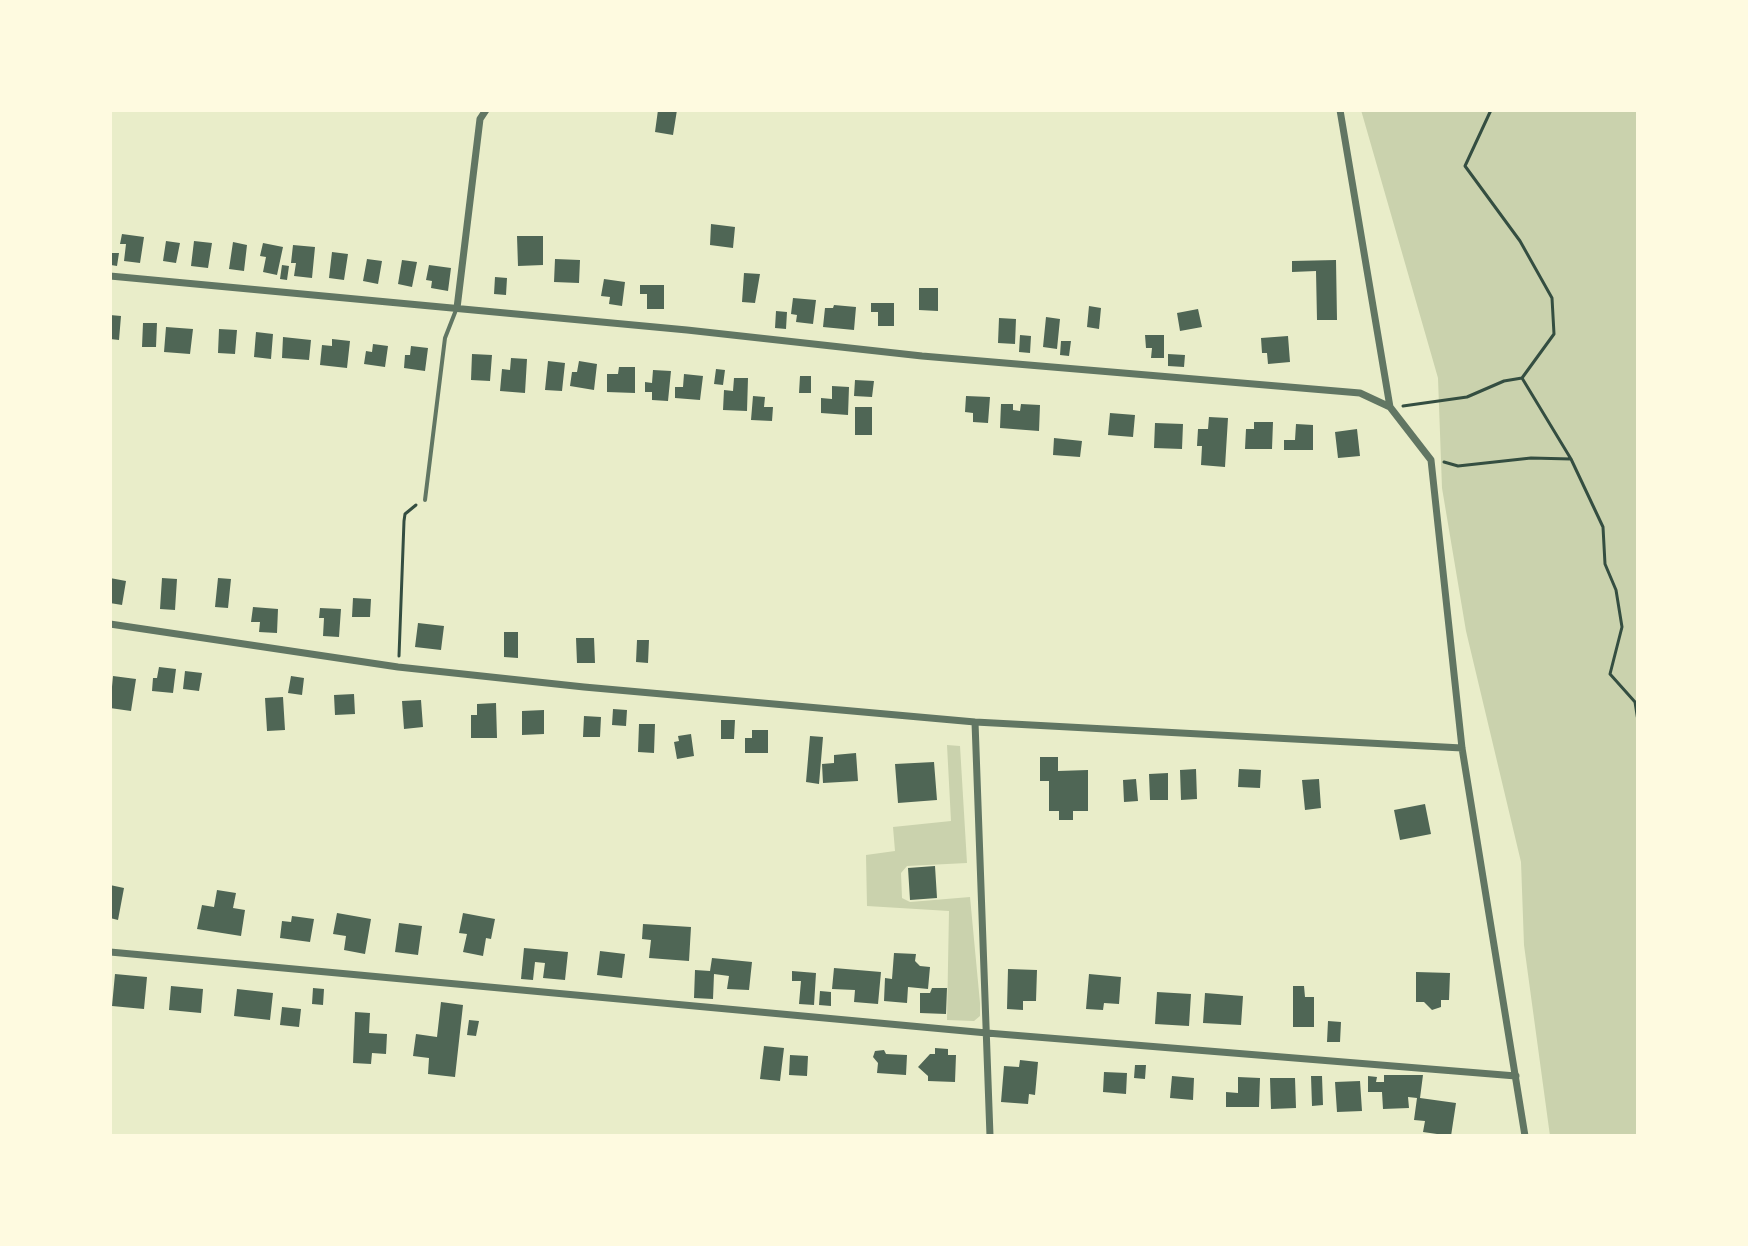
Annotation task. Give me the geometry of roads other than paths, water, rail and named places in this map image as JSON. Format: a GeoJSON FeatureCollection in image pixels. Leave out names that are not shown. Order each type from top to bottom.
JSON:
{"type":"FeatureCollection","features":[{"type":"Feature","properties":{"kind":"street"},"geometry":{"type":"LineString","coordinates":[[457,308],[480,119],[486,110]]}},
{"type":"Feature","properties":{"kind":"street"},"geometry":{"type":"LineString","coordinates":[[1340,110],[1390,407]]}},
{"type":"Feature","properties":{"kind":"street"},"geometry":{"type":"LineString","coordinates":[[110,276],[922,356],[1360,393],[1390,407],[1431,460],[1462,748],[1525,1136]]}},
{"type":"Feature","properties":{"kind":"street"},"geometry":{"type":"LineString","coordinates":[[110,624],[398,667],[584,687],[975,722],[1462,748]]}},
{"type":"Feature","properties":{"kind":"street"},"geometry":{"type":"LineString","coordinates":[[975,722],[990,1136]]}},
{"type":"Feature","properties":{"kind":"street"},"geometry":{"type":"LineString","coordinates":[[110,952],[987,1033],[1516,1076]]}},
{"type":"Feature","properties":{"kind":"lane"},"geometry":{"type":"LineString","coordinates":[[425,500],[445,338],[457,308]]}}]}
